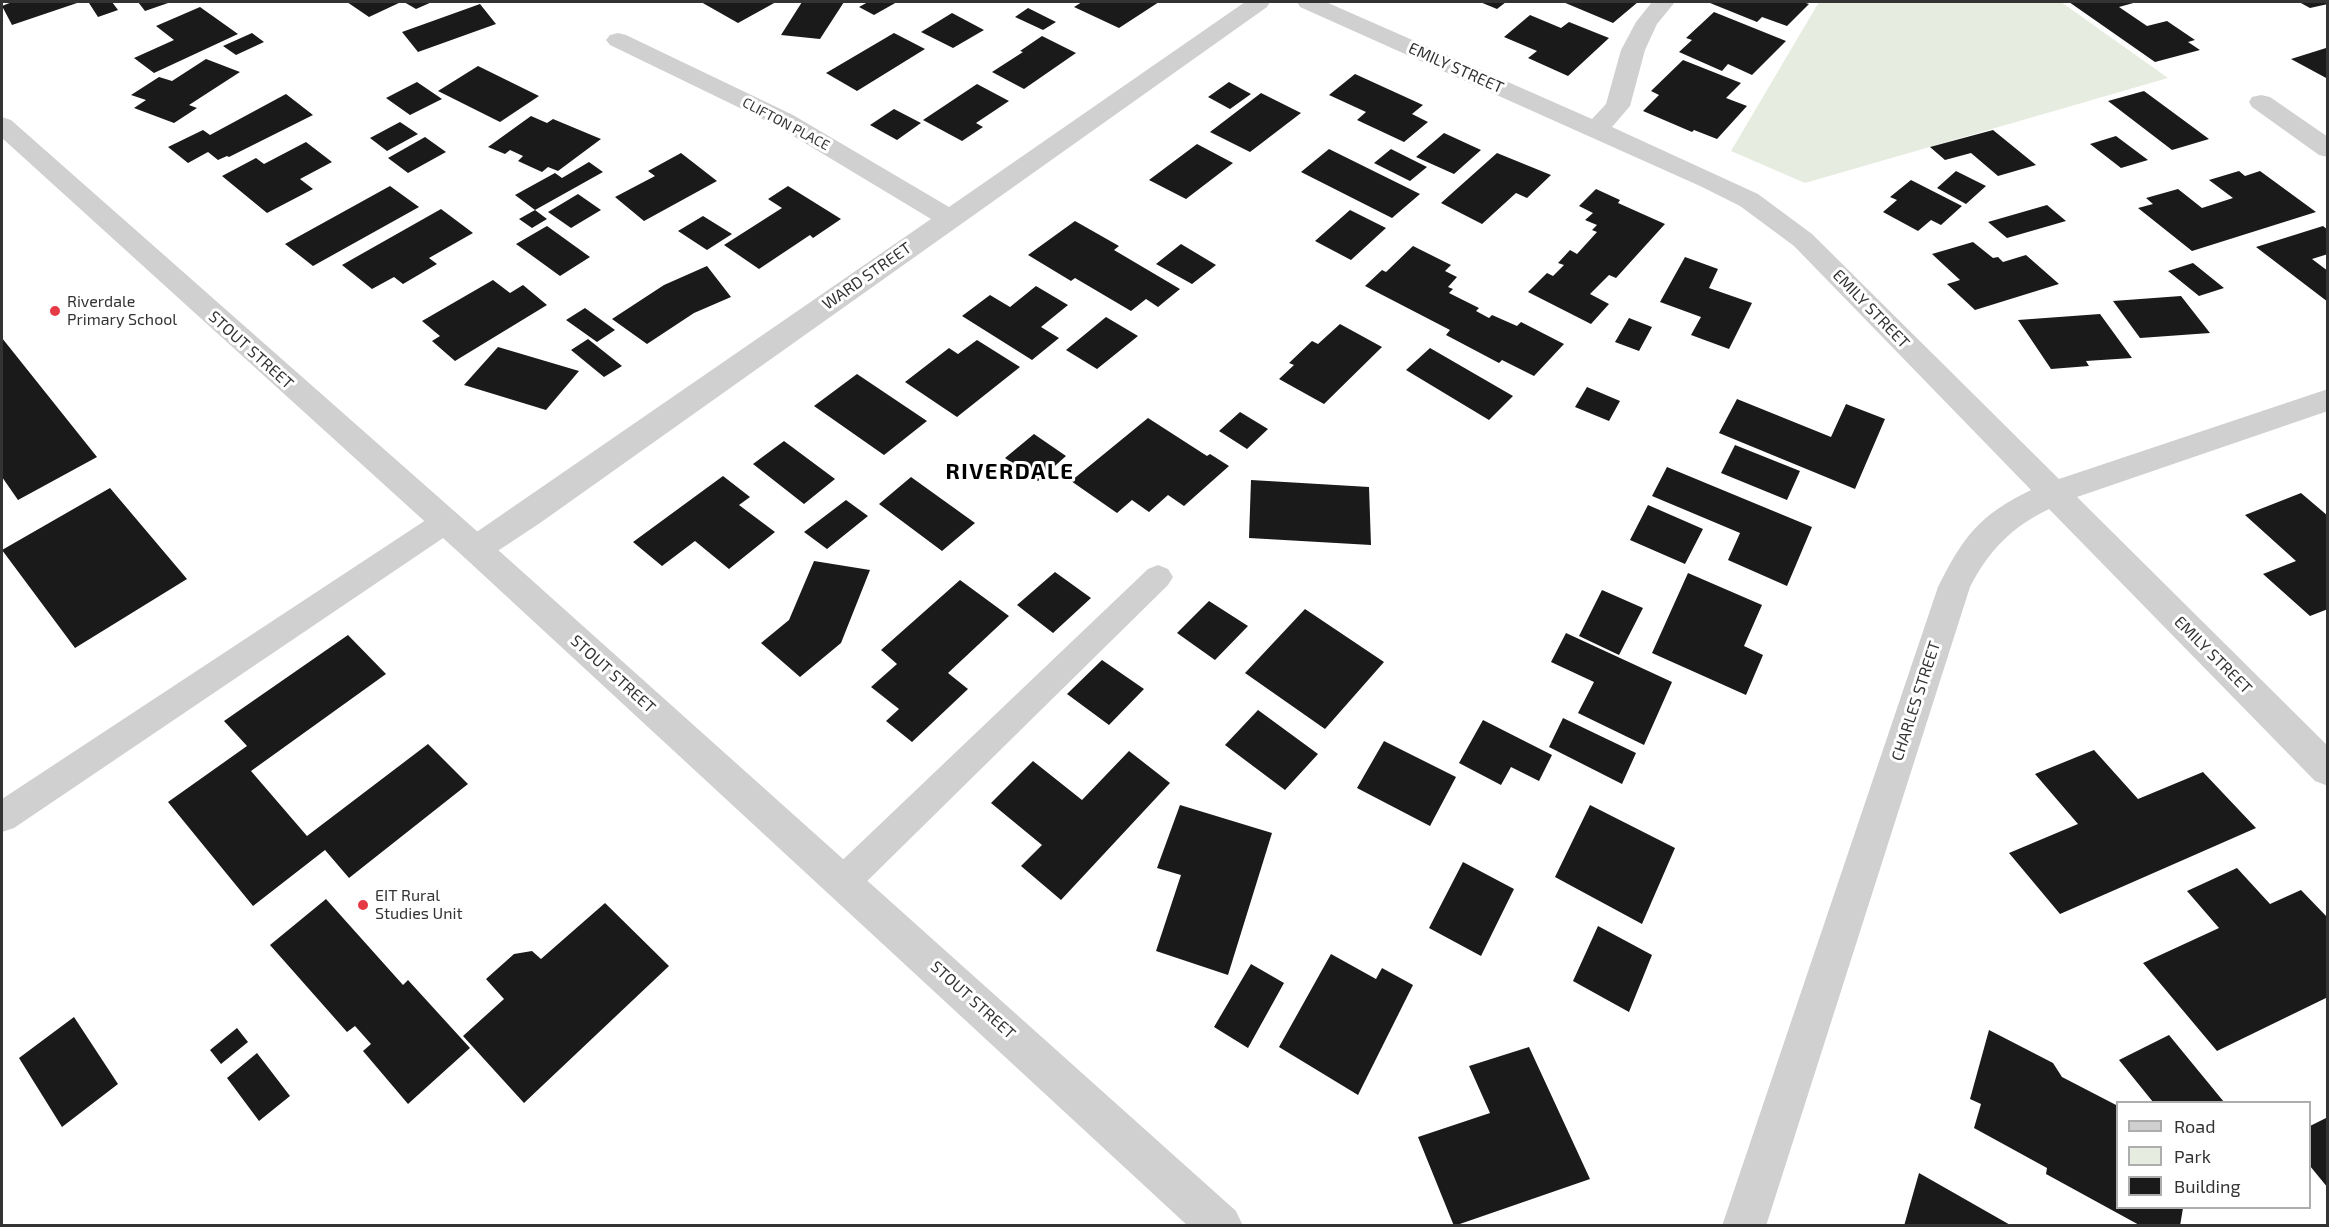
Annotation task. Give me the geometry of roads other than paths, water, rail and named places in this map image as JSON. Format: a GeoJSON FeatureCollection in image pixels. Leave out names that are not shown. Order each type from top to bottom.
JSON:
{"type":"FeatureCollection","features":[{"type":"Feature","properties":{"kind":"street","name":"WARD STREET"},"geometry":{"type":"LineString","coordinates":[[476,549],[1259,2]]}},
{"type":"Feature","properties":{"kind":"street","name":"EMILY STREET"},"geometry":{"type":"LineString","coordinates":[[1308,2],[1749,200],[1803,240],[2328,770]]}},
{"type":"Feature","properties":{"kind":"street"},"geometry":{"type":"LineString","coordinates":[[1595,131],[1618,106],[1633,50],[1647,22],[1664,2]]}},
{"type":"Feature","properties":{"kind":"street","name":"CLIFTON PLACE"},"geometry":{"type":"LineString","coordinates":[[618,40],[784,120],[949,218]]}},
{"type":"Feature","properties":{"kind":"street"},"geometry":{"type":"LineString","coordinates":[[2261,102],[2328,149]]}},
{"type":"Feature","properties":{"kind":"street","name":"STOUT STREET"},"geometry":{"type":"LineString","coordinates":[[2,125],[476,549],[1221,1226]]}},
{"type":"Feature","properties":{"kind":"street","name":"CHARLES STREET"},"geometry":{"type":"LineString","coordinates":[[1744,1226],[1954,587],[1970,556],[1987,531],[2011,512],[2053,493],[2328,400]]}},
{"type":"Feature","properties":{"kind":"lane"},"geometry":{"type":"LineString","coordinates":[[2,817],[445,522]]}},
{"type":"Feature","properties":{"kind":"lane"},"geometry":{"type":"LineString","coordinates":[[843,882],[1158,577]]}},
{"type":"Feature","properties":{"kind":"place","name":"Riverdale Primary School"},"geometry":{"type":"Point","coordinates":[55,311]}},
{"type":"Feature","properties":{"kind":"place","name":"EIT Rural Studies Unit"},"geometry":{"type":"Point","coordinates":[363,905]}},
{"type":"Feature","properties":{"kind":"district","name":"RIVERDALE"},"geometry":{"type":"Point","coordinates":[1010,472]}}]}
